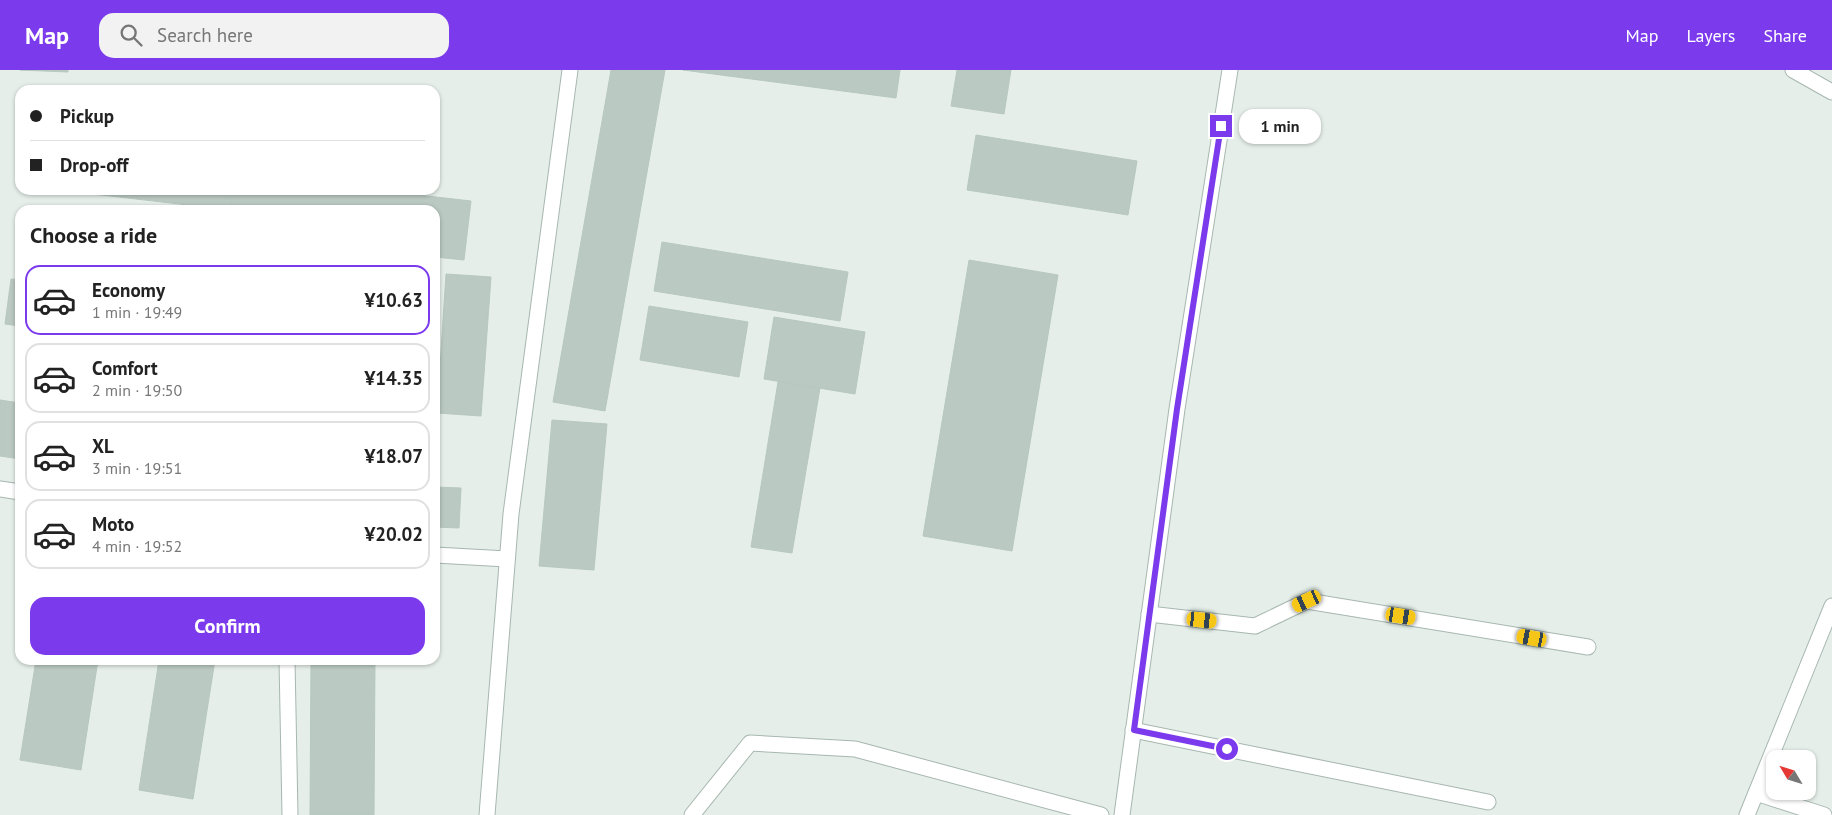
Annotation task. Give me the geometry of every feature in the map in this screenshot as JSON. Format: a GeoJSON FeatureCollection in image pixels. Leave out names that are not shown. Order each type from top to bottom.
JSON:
{"type":"FeatureCollection","features":[{"type":"Feature","properties":{"kind":"street"},"geometry":{"type":"LineString","coordinates":[[487,815],[510,514],[570,70]]}},
{"type":"Feature","properties":{"kind":"street"},"geometry":{"type":"LineString","coordinates":[[1122,815],[1177,409],[1230,70]]}},
{"type":"Feature","properties":{"kind":"street"},"geometry":{"type":"LineString","coordinates":[[1793,70],[1832,92]]}},
{"type":"Feature","properties":{"kind":"street"},"geometry":{"type":"LineString","coordinates":[[0,489],[15,491]]}},
{"type":"Feature","properties":{"kind":"street"},"geometry":{"type":"LineString","coordinates":[[440,555],[507,559]]}},
{"type":"Feature","properties":{"kind":"street"},"geometry":{"type":"LineString","coordinates":[[1149,614],[1255,626],[1307,601],[1588,647]]}},
{"type":"Feature","properties":{"kind":"street"},"geometry":{"type":"LineString","coordinates":[[1747,815],[1828,625],[1832,606]]}},
{"type":"Feature","properties":{"kind":"street"},"geometry":{"type":"LineString","coordinates":[[287,665],[290,815]]}},
{"type":"Feature","properties":{"kind":"street"},"geometry":{"type":"LineString","coordinates":[[1134,730],[1488,802]]}},
{"type":"Feature","properties":{"kind":"street"},"geometry":{"type":"LineString","coordinates":[[692,815],[750,743],[855,749],[1101,815]]}},
{"type":"Feature","properties":{"kind":"street"},"geometry":{"type":"LineString","coordinates":[[1756,793],[1824,815]]}},
{"type":"Feature","properties":{"kind":"building"},"geometry":{"type":"Polygon","coordinates":[[[20,70],[68,70],[68,72],[20,70]]]}},
{"type":"Feature","properties":{"kind":"building"},"geometry":{"type":"Polygon","coordinates":[[[611,70],[665,70],[605,411],[553,402],[611,70]]]}},
{"type":"Feature","properties":{"kind":"building"},"geometry":{"type":"Polygon","coordinates":[[[683,70],[900,70],[896,98],[683,70]]]}},
{"type":"Feature","properties":{"kind":"building"},"geometry":{"type":"Polygon","coordinates":[[[957,70],[1011,70],[1004,114],[951,106],[957,70]]]}},
{"type":"Feature","properties":{"kind":"building"},"geometry":{"type":"Polygon","coordinates":[[[976,135],[1137,161],[1128,215],[967,190],[976,135]]]}},
{"type":"Feature","properties":{"kind":"building"},"geometry":{"type":"Polygon","coordinates":[[[102,195],[232,195],[232,205],[188,205],[102,195]]]}},
{"type":"Feature","properties":{"kind":"building"},"geometry":{"type":"Polygon","coordinates":[[[232,195],[419,195],[471,201],[464,260],[440,258],[440,205],[232,205],[232,195]]]}},
{"type":"Feature","properties":{"kind":"building"},"geometry":{"type":"Polygon","coordinates":[[[662,242],[848,272],[840,321],[654,291],[662,242]]]}},
{"type":"Feature","properties":{"kind":"building"},"geometry":{"type":"Polygon","coordinates":[[[969,260],[1058,275],[1012,551],[923,536],[969,260]]]}},
{"type":"Feature","properties":{"kind":"building"},"geometry":{"type":"Polygon","coordinates":[[[446,274],[491,277],[481,416],[440,413],[440,367],[446,274]]]}},
{"type":"Feature","properties":{"kind":"building"},"geometry":{"type":"Polygon","coordinates":[[[11,279],[15,279],[15,325],[5,324],[11,279]]]}},
{"type":"Feature","properties":{"kind":"building"},"geometry":{"type":"Polygon","coordinates":[[[649,306],[748,322],[739,377],[640,360],[649,306]]]}},
{"type":"Feature","properties":{"kind":"building"},"geometry":{"type":"Polygon","coordinates":[[[774,317],[865,332],[855,394],[764,379],[774,317]]]}},
{"type":"Feature","properties":{"kind":"building"},"geometry":{"type":"Polygon","coordinates":[[[778,382],[820,388],[792,553],[751,547],[778,382]]]}},
{"type":"Feature","properties":{"kind":"building"},"geometry":{"type":"Polygon","coordinates":[[[0,400],[15,402],[15,458],[0,456],[0,400]]]}},
{"type":"Feature","properties":{"kind":"building"},"geometry":{"type":"Polygon","coordinates":[[[552,420],[607,424],[594,570],[539,566],[552,420]]]}},
{"type":"Feature","properties":{"kind":"building"},"geometry":{"type":"Polygon","coordinates":[[[440,487],[461,488],[459,528],[440,527],[440,487]]]}},
{"type":"Feature","properties":{"kind":"building"},"geometry":{"type":"Polygon","coordinates":[[[35,665],[97,665],[81,770],[20,760],[35,665]]]}},
{"type":"Feature","properties":{"kind":"building"},"geometry":{"type":"Polygon","coordinates":[[[158,665],[214,665],[193,799],[139,790],[158,665]]]}},
{"type":"Feature","properties":{"kind":"building"},"geometry":{"type":"Polygon","coordinates":[[[311,665],[375,665],[374,815],[310,815],[311,665]]]}},
{"type":"Feature","properties":{"kind":"route"},"geometry":{"type":"LineString","coordinates":[[1221,126],[1177,409],[1134,730],[1227,749]]}}]}
